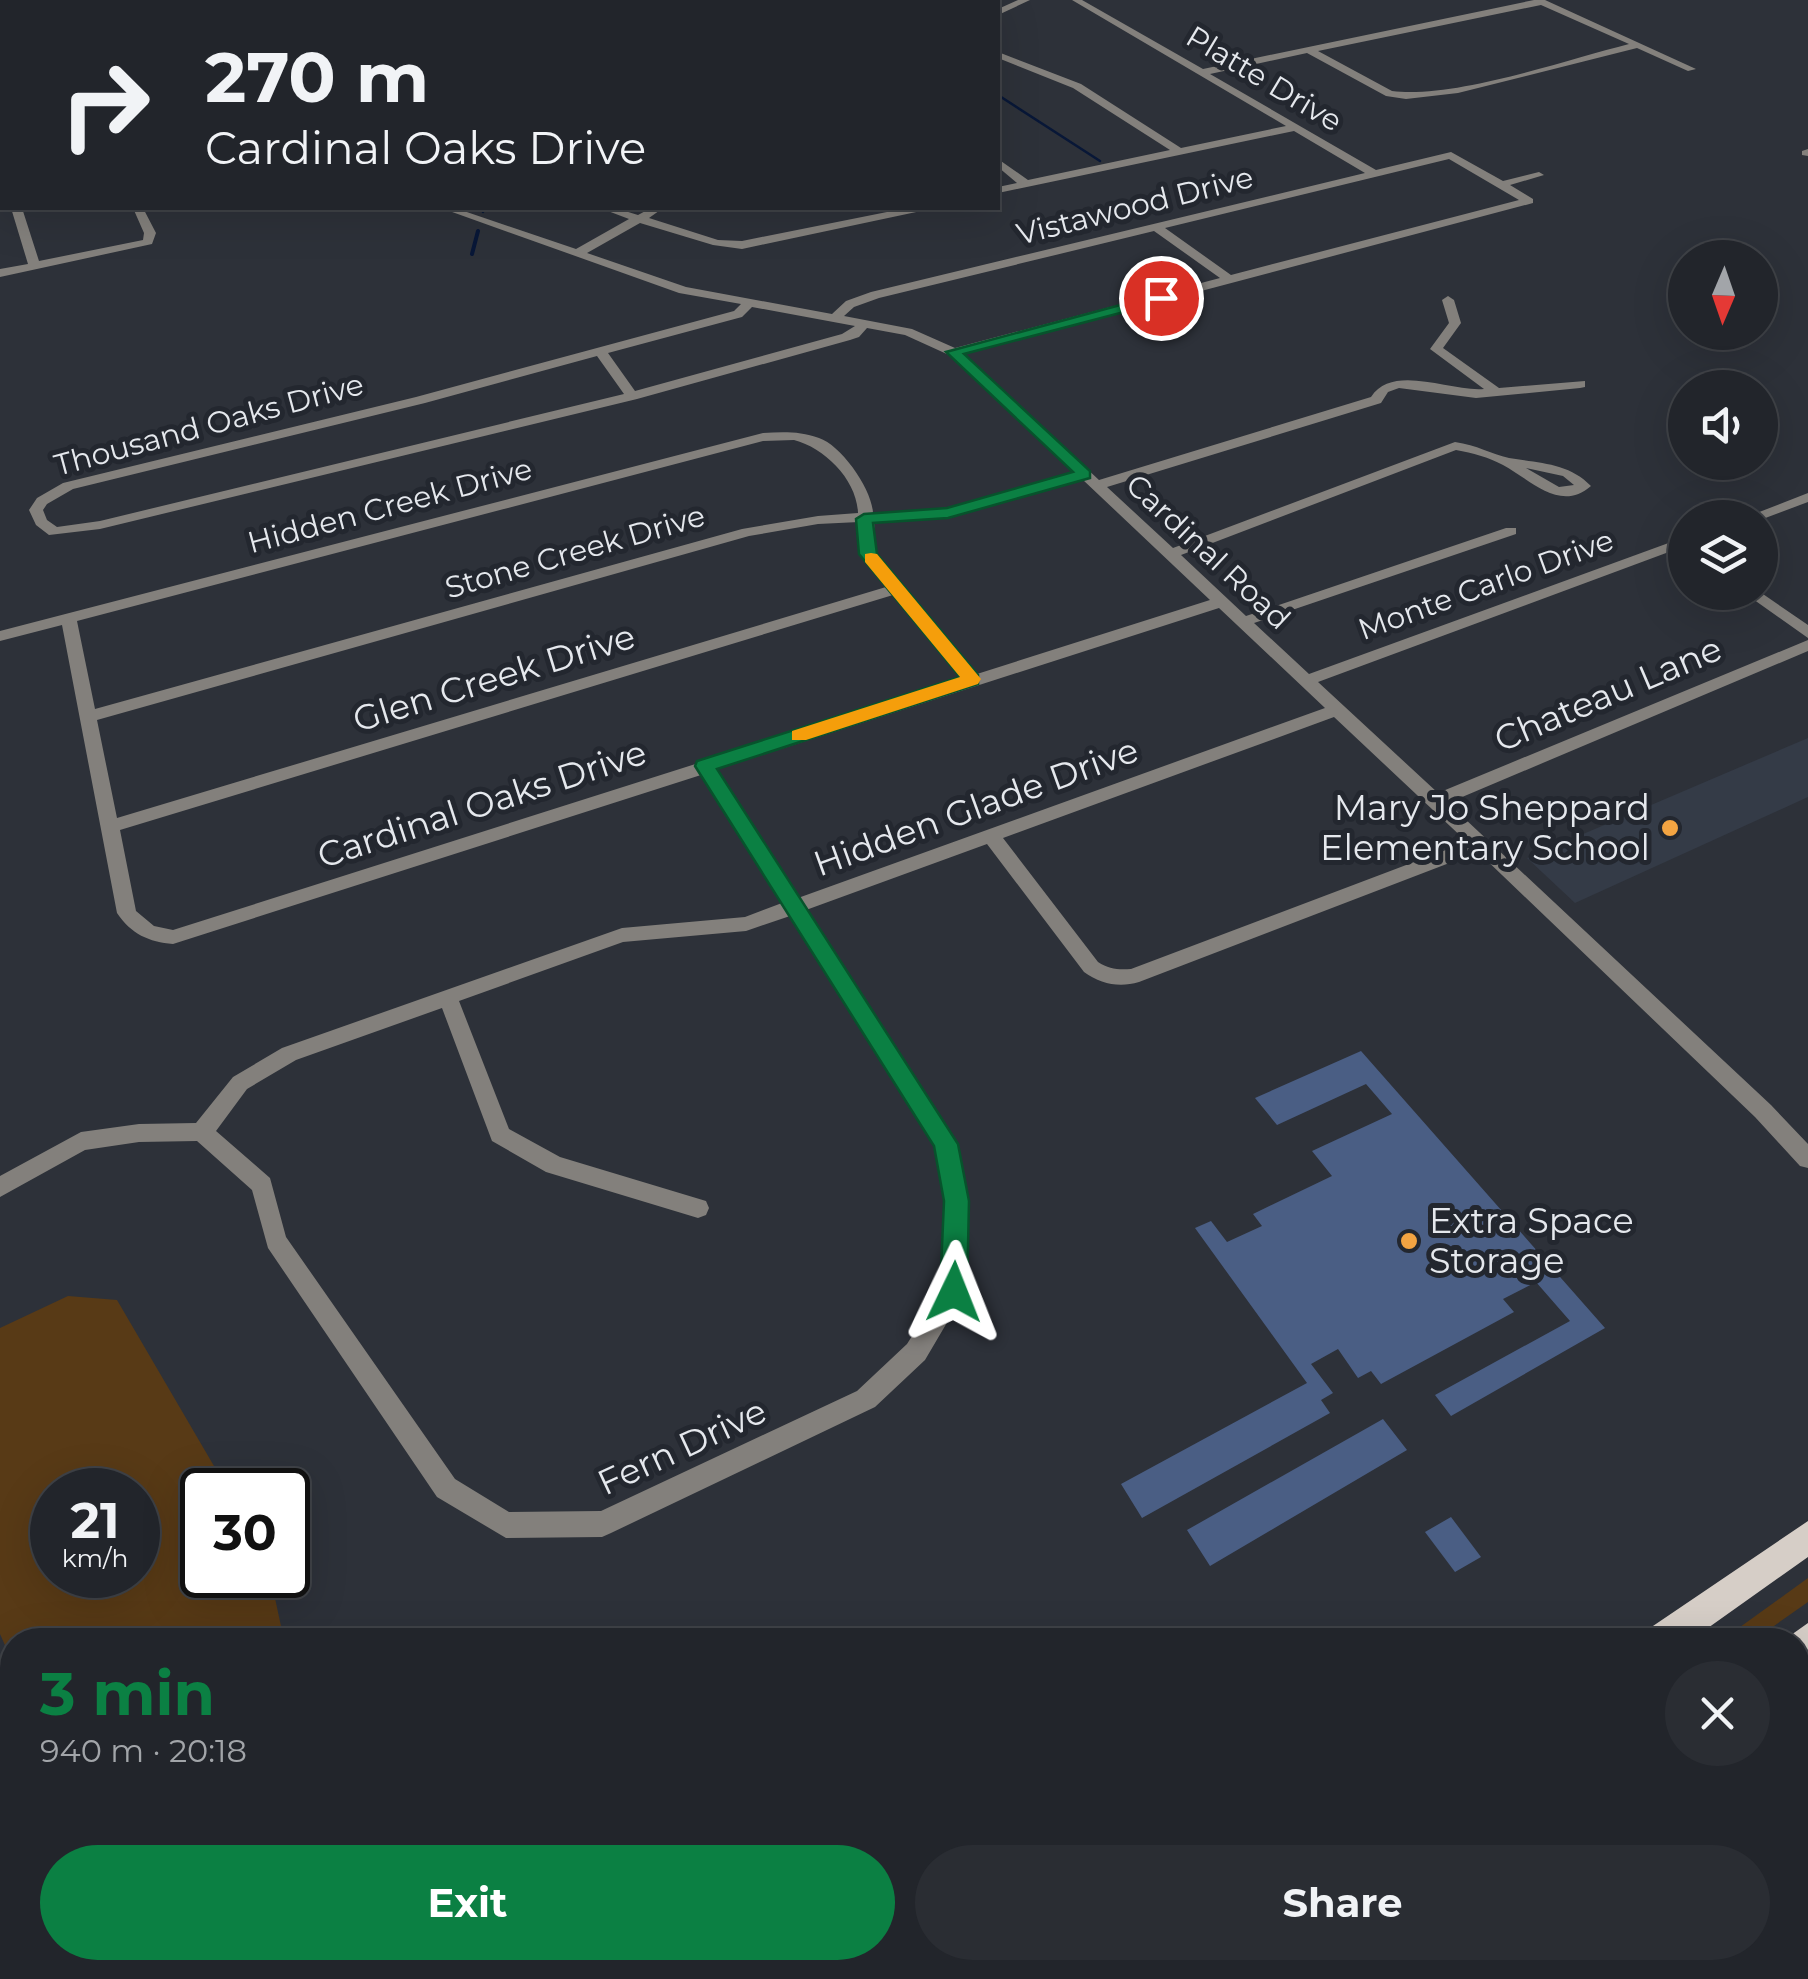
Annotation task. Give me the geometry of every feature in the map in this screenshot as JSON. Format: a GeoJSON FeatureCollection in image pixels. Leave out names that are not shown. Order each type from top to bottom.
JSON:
{"type":"FeatureCollection","features":[{"type":"Feature","properties":{"kind":"main road"},"geometry":{"type":"LineString","coordinates":[[1679,1628],[1808,1537]]}},
{"type":"Feature","properties":{"kind":"street"},"geometry":{"type":"LineString","coordinates":[[1000,11],[1026,0]]}},
{"type":"Feature","properties":{"kind":"street","name":"Platte Drive"},"geometry":{"type":"LineString","coordinates":[[1076,0],[1374,173]]}},
{"type":"Feature","properties":{"kind":"street"},"geometry":{"type":"LineString","coordinates":[[1204,72],[1539,1],[1691,70]]}},
{"type":"Feature","properties":{"kind":"street"},"geometry":{"type":"LineString","coordinates":[[1310,50],[1390,94],[1406,96],[1458,90],[1638,45]]}},
{"type":"Feature","properties":{"kind":"street"},"geometry":{"type":"LineString","coordinates":[[1000,56],[1077,86],[1177,150]]}},
{"type":"Feature","properties":{"kind":"street"},"geometry":{"type":"LineString","coordinates":[[1000,190],[1297,128]]}},
{"type":"Feature","properties":{"kind":"street","name":"Vistawood Drive"},"geometry":{"type":"LineString","coordinates":[[836,318],[850,304],[875,294],[1452,155],[1504,184]]}},
{"type":"Feature","properties":{"kind":"street"},"geometry":{"type":"LineString","coordinates":[[1000,164],[1026,184]]}},
{"type":"Feature","properties":{"kind":"street"},"geometry":{"type":"LineString","coordinates":[[1504,184],[1539,175]]}},
{"type":"Feature","properties":{"kind":"street"},"geometry":{"type":"LineString","coordinates":[[954,352],[1529,201],[1504,184]]}},
{"type":"Feature","properties":{"kind":"street"},"geometry":{"type":"LineString","coordinates":[[17,210],[34,266]]}},
{"type":"Feature","properties":{"kind":"street"},"geometry":{"type":"LineString","coordinates":[[0,273],[148,242],[150,233],[139,210]]}},
{"type":"Feature","properties":{"kind":"street","name":"Cardinal Road"},"geometry":{"type":"LineString","coordinates":[[452,210],[683,290],[864,322],[926,338],[954,352],[1764,1111],[1808,1159]]}},
{"type":"Feature","properties":{"kind":"street"},"geometry":{"type":"LineString","coordinates":[[611,210],[717,243],[742,245],[910,210]]}},
{"type":"Feature","properties":{"kind":"street"},"geometry":{"type":"LineString","coordinates":[[576,254],[655,210]]}},
{"type":"Feature","properties":{"kind":"street"},"geometry":{"type":"LineString","coordinates":[[1156,227],[1230,280]]}},
{"type":"Feature","properties":{"kind":"street"},"geometry":{"type":"LineString","coordinates":[[1448,300],[1455,323],[1436,350],[1498,393]]}},
{"type":"Feature","properties":{"kind":"street","name":"Thousand Oaks Drive"},"geometry":{"type":"LineString","coordinates":[[749,302],[738,314],[420,400],[68,486],[42,501],[36,510],[41,522],[54,532],[65,533],[632,396],[846,337],[855,334],[864,322]]}},
{"type":"Feature","properties":{"kind":"street"},"geometry":{"type":"LineString","coordinates":[[600,350],[632,396]]}},
{"type":"Feature","properties":{"kind":"street","name":"Stone Creek Drive"},"geometry":{"type":"LineString","coordinates":[[87,717],[747,532],[818,520],[948,512],[1090,480],[1376,400],[1383,389],[1398,384],[1460,394],[1580,384]]}},
{"type":"Feature","properties":{"kind":"street","name":"Hidden Creek Drive"},"geometry":{"type":"LineString","coordinates":[[0,636],[763,437],[794,436],[819,442],[855,480],[865,499],[864,519]]}},
{"type":"Feature","properties":{"kind":"street"},"geometry":{"type":"LineString","coordinates":[[1171,554],[1454,446],[1478,449],[1510,463]]}},
{"type":"Feature","properties":{"kind":"street"},"geometry":{"type":"LineString","coordinates":[[1778,508],[1808,497]]}},
{"type":"Feature","properties":{"kind":"street"},"geometry":{"type":"LineString","coordinates":[[864,519],[868,554],[972,679]]}},
{"type":"Feature","properties":{"kind":"street"},"geometry":{"type":"LineString","coordinates":[[1243,622],[1511,531]]}},
{"type":"Feature","properties":{"kind":"street","name":"Monte Carlo Drive"},"geometry":{"type":"LineString","coordinates":[[1306,680],[1668,549]]}},
{"type":"Feature","properties":{"kind":"street","name":"Glen Creek Drive"},"geometry":{"type":"LineString","coordinates":[[110,827],[896,588]]}},
{"type":"Feature","properties":{"kind":"street","name":"Cardinal Oaks Drive"},"geometry":{"type":"LineString","coordinates":[[110,827],[127,913],[135,924],[163,936],[187,934],[1221,602]]}},
{"type":"Feature","properties":{"kind":"street"},"geometry":{"type":"LineString","coordinates":[[1775,610],[1808,633]]}},
{"type":"Feature","properties":{"kind":"street"},"geometry":{"type":"LineString","coordinates":[[69,620],[110,827]]}},
{"type":"Feature","properties":{"kind":"street","name":"Chateau Lane"},"geometry":{"type":"LineString","coordinates":[[1434,802],[1808,645]]}},
{"type":"Feature","properties":{"kind":"street","name":"Hidden Glade Drive"},"geometry":{"type":"LineString","coordinates":[[202,1132],[240,1083],[289,1054],[622,935],[746,924],[1337,710]]}},
{"type":"Feature","properties":{"kind":"street","name":"Fern Drive"},"geometry":{"type":"LineString","coordinates":[[202,1132],[262,1186],[276,1241],[446,1488],[506,1525],[602,1524],[866,1400],[916,1352],[954,1292],[957,1201],[946,1144],[704,766]]}},
{"type":"Feature","properties":{"kind":"street"},"geometry":{"type":"LineString","coordinates":[[991,836],[1079,954],[1100,974],[1120,978],[1132,977],[1480,844]]}},
{"type":"Feature","properties":{"kind":"street"},"geometry":{"type":"LineString","coordinates":[[448,998],[500,1136],[554,1165],[698,1208]]}},
{"type":"Feature","properties":{"kind":"street"},"geometry":{"type":"LineString","coordinates":[[0,1187],[80,1141],[139,1133],[202,1132]]}},
{"type":"Feature","properties":{"kind":"shaded area","name":"Mary Jo Sheppard Elementary School"},"geometry":{"type":"Polygon","coordinates":[[[1808,738],[1808,797],[1575,903],[1527,858],[1808,738]]]}},
{"type":"Feature","properties":{"kind":"shaded area"},"geometry":{"type":"Polygon","coordinates":[[[68,1296],[117,1300],[215,1468],[180,1468],[180,1598],[275,1598],[281,1628],[0,1628],[0,1328],[68,1296]]]}},
{"type":"Feature","properties":{"kind":"shaded area"},"geometry":{"type":"Polygon","coordinates":[[[1808,1578],[1808,1602],[1771,1628],[1739,1628],[1808,1578]]]}},
{"type":"Feature","properties":{"kind":"building"},"geometry":{"type":"Polygon","coordinates":[[[1361,1051],[1605,1328],[1451,1416],[1435,1395],[1570,1321],[1536,1282],[1503,1299],[1514,1312],[1381,1384],[1371,1371],[1358,1378],[1338,1349],[1311,1364],[1333,1393],[1321,1400],[1330,1413],[1142,1518],[1121,1484],[1307,1383],[1195,1228],[1211,1221],[1227,1242],[1262,1226],[1253,1214],[1332,1176],[1312,1151],[1392,1114],[1366,1084],[1277,1125],[1255,1098],[1361,1051]]]}},
{"type":"Feature","properties":{"kind":"building"},"geometry":{"type":"Polygon","coordinates":[[[1383,1419],[1407,1450],[1210,1566],[1187,1530],[1383,1419]]]}},
{"type":"Feature","properties":{"kind":"building"},"geometry":{"type":"Polygon","coordinates":[[[1451,1517],[1481,1557],[1455,1572],[1425,1532],[1451,1517]]]}},
{"type":"Feature","properties":{"kind":"waterway"},"geometry":{"type":"LineString","coordinates":[[1000,96],[1100,161]]}},
{"type":"Feature","properties":{"kind":"waterway"},"geometry":{"type":"LineString","coordinates":[[1154,196],[1156,214]]}},
{"type":"Feature","properties":{"kind":"waterway"},"geometry":{"type":"LineString","coordinates":[[472,254],[478,231]]}},
{"type":"Feature","properties":{"kind":"slow traffic"},"geometry":{"type":"LineString","coordinates":[[799,735],[972,679],[871,558]]}},
{"type":"Feature","properties":{"kind":"place","name":"Mary Jo Sheppard Elementary School"},"geometry":{"type":"Point","coordinates":[1670,828]}},
{"type":"Feature","properties":{"kind":"place","name":"Extra Space Storage"},"geometry":{"type":"Point","coordinates":[1409,1241]}},
{"type":"Feature","properties":{"kind":"route"},"geometry":{"type":"LineString","coordinates":[[954,1292],[957,1201],[946,1144],[704,766],[972,679],[868,554],[864,519],[948,512],[1084,474],[954,352],[1161,298]]}}]}
